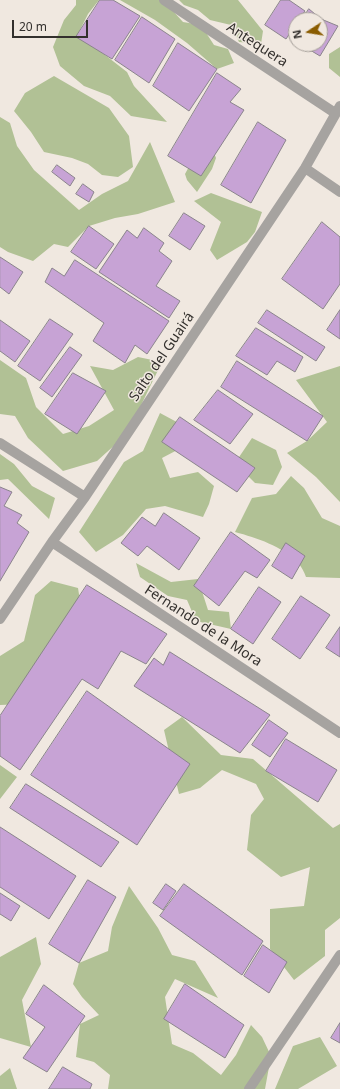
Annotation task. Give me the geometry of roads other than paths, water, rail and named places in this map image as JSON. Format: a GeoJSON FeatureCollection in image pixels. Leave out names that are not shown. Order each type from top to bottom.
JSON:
{"type":"FeatureCollection","features":[{"type":"Feature","properties":{"kind":"street","name":"Antequera"},"geometry":{"type":"LineString","coordinates":[[164,0],[338,110]]}},
{"type":"Feature","properties":{"kind":"street","name":"Salto del Guairá"},"geometry":{"type":"LineString","coordinates":[[0,619],[85,496],[305,168],[338,110]]}},
{"type":"Feature","properties":{"kind":"street"},"geometry":{"type":"LineString","coordinates":[[305,168],[340,192]]}},
{"type":"Feature","properties":{"kind":"street"},"geometry":{"type":"LineString","coordinates":[[0,443],[85,496]]}},
{"type":"Feature","properties":{"kind":"street","name":"Fernando de la Mora"},"geometry":{"type":"LineString","coordinates":[[52,542],[340,733]]}},
{"type":"Feature","properties":{"kind":"street"},"geometry":{"type":"LineString","coordinates":[[249,1089],[340,955]]}}]}
